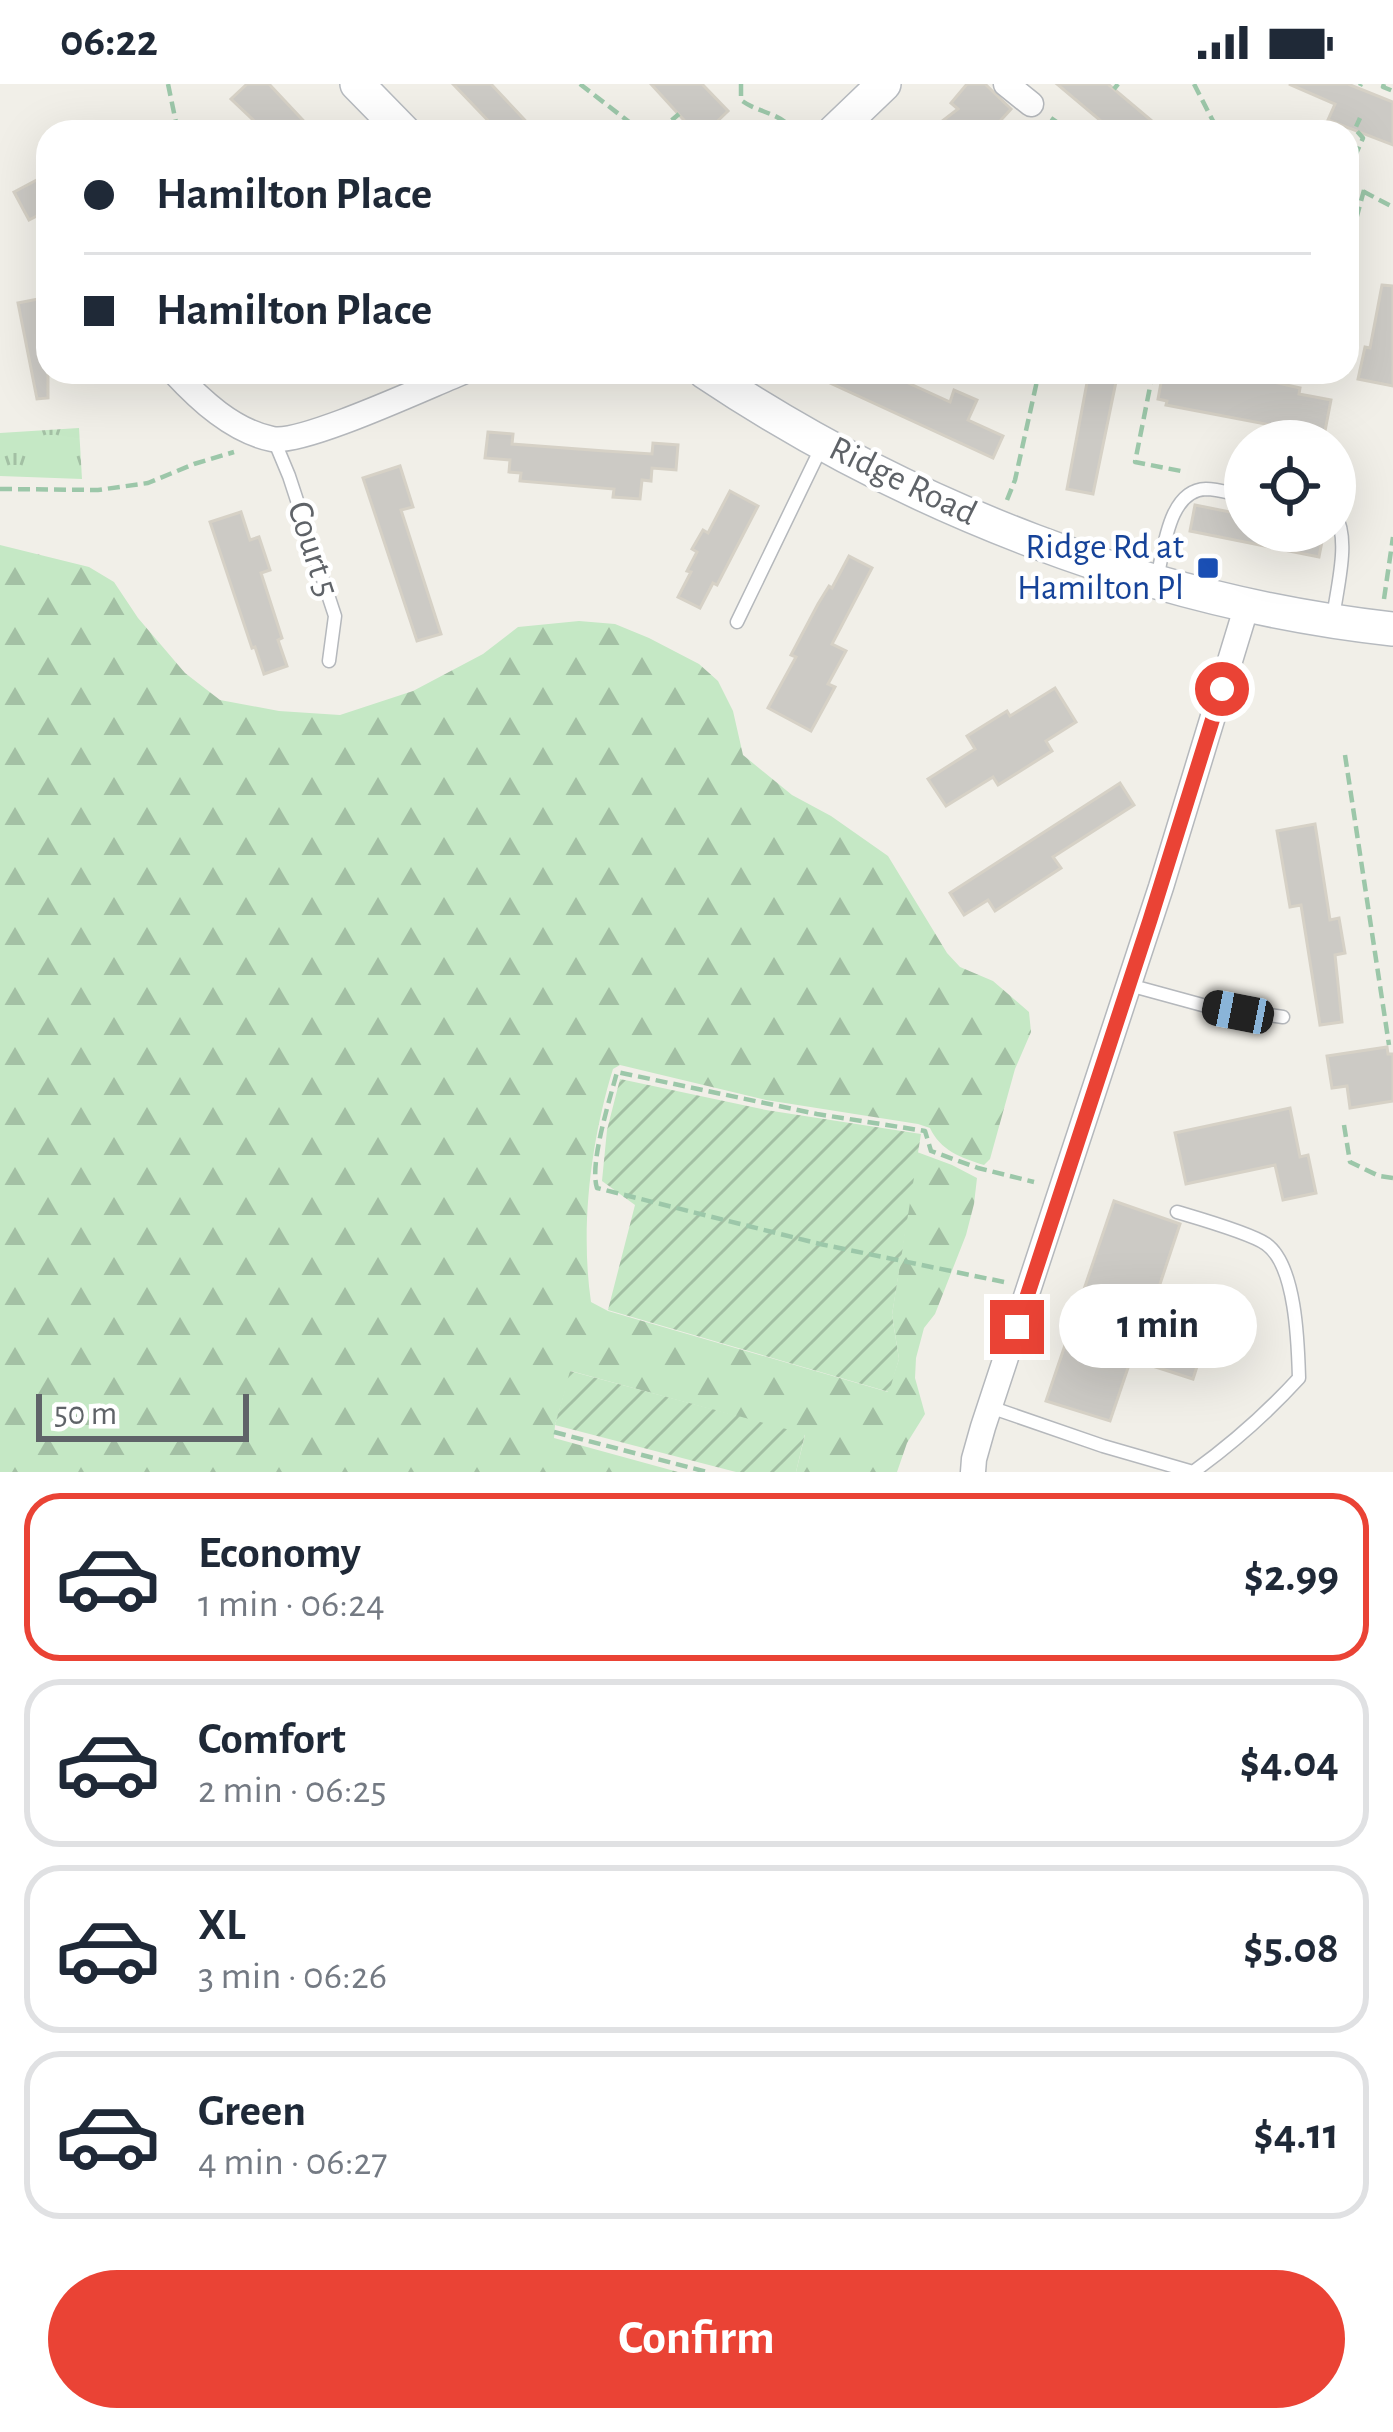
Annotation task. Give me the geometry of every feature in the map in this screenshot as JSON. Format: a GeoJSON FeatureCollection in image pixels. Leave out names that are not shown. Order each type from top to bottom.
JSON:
{"type":"FeatureCollection","features":[{"type":"Feature","properties":{"kind":"street"},"geometry":{"type":"LineString","coordinates":[[357,84],[392,120]]}},
{"type":"Feature","properties":{"kind":"street"},"geometry":{"type":"LineString","coordinates":[[846,120],[884,84]]}},
{"type":"Feature","properties":{"kind":"street"},"geometry":{"type":"LineString","coordinates":[[1006,84],[1031,104]]}},
{"type":"Feature","properties":{"kind":"street"},"geometry":{"type":"LineString","coordinates":[[187,384],[217,412],[274,440],[327,428],[434,384]]}},
{"type":"Feature","properties":{"kind":"street","name":"Ridge Road"},"geometry":{"type":"LineString","coordinates":[[725,384],[867,467],[997,526],[1106,566],[1247,605],[1386,629]]}},
{"type":"Feature","properties":{"kind":"street"},"geometry":{"type":"LineString","coordinates":[[973,1472],[1247,605]]}},
{"type":"Feature","properties":{"kind":"lane","name":"Court 5"},"geometry":{"type":"LineString","coordinates":[[274,440],[334,616],[328,661]]}},
{"type":"Feature","properties":{"kind":"lane"},"geometry":{"type":"LineString","coordinates":[[737,622],[824,443]]}},
{"type":"Feature","properties":{"kind":"lane"},"geometry":{"type":"LineString","coordinates":[[1156,580],[1174,515],[1185,496],[1206,489],[1224,492]]}},
{"type":"Feature","properties":{"kind":"lane"},"geometry":{"type":"LineString","coordinates":[[1333,620],[1341,552]]}},
{"type":"Feature","properties":{"kind":"lane"},"geometry":{"type":"LineString","coordinates":[[1130,985],[1206,1006],[1283,1017]]}},
{"type":"Feature","properties":{"kind":"lane"},"geometry":{"type":"LineString","coordinates":[[990,1407],[1193,1472],[1266,1414],[1299,1378],[1298,1331],[1286,1274],[1268,1245],[1177,1212]]}},
{"type":"Feature","properties":{"kind":"path"},"geometry":{"type":"LineString","coordinates":[[168,84],[176,120]]}},
{"type":"Feature","properties":{"kind":"path"},"geometry":{"type":"LineString","coordinates":[[580,84],[626,120]]}},
{"type":"Feature","properties":{"kind":"path"},"geometry":{"type":"LineString","coordinates":[[741,84],[742,100],[782,120]]}},
{"type":"Feature","properties":{"kind":"path"},"geometry":{"type":"LineString","coordinates":[[1194,84],[1212,120]]}},
{"type":"Feature","properties":{"kind":"path"},"geometry":{"type":"LineString","coordinates":[[1381,85],[1393,92]]}},
{"type":"Feature","properties":{"kind":"path"},"geometry":{"type":"LineString","coordinates":[[672,120],[679,114]]}},
{"type":"Feature","properties":{"kind":"path"},"geometry":{"type":"LineString","coordinates":[[1359,188],[1393,207]]}},
{"type":"Feature","properties":{"kind":"path"},"geometry":{"type":"LineString","coordinates":[[1359,209],[1364,190]]}},
{"type":"Feature","properties":{"kind":"path"},"geometry":{"type":"LineString","coordinates":[[997,526],[1015,480],[1036,384]]}},
{"type":"Feature","properties":{"kind":"path"},"geometry":{"type":"LineString","coordinates":[[1151,384],[1135,462],[1192,473],[1196,491]]}},
{"type":"Feature","properties":{"kind":"path"},"geometry":{"type":"LineString","coordinates":[[0,489],[98,490],[148,483],[274,440]]}},
{"type":"Feature","properties":{"kind":"path"},"geometry":{"type":"LineString","coordinates":[[1386,629],[1393,537]]}},
{"type":"Feature","properties":{"kind":"path"},"geometry":{"type":"LineString","coordinates":[[1345,754],[1389,1045]]}},
{"type":"Feature","properties":{"kind":"path"},"geometry":{"type":"LineString","coordinates":[[1030,1287],[884,1259],[597,1188],[594,1179],[617,1072],[817,1114],[925,1131],[931,1151],[978,1168],[1063,1188]]}},
{"type":"Feature","properties":{"kind":"path"},"geometry":{"type":"LineString","coordinates":[[1344,1125],[1350,1162],[1393,1178]]}},
{"type":"Feature","properties":{"kind":"path"},"geometry":{"type":"LineString","coordinates":[[554,1432],[707,1472]]}},
{"type":"Feature","properties":{"kind":"green space"},"geometry":{"type":"Polygon","coordinates":[[[79,428],[82,479],[0,476],[0,433],[79,428]]]}},
{"type":"Feature","properties":{"kind":"green space"},"geometry":{"type":"Polygon","coordinates":[[[0,545],[89,567],[114,582],[185,673],[220,700],[279,711],[340,715],[413,691],[483,654],[518,627],[579,621],[615,624],[699,664],[718,681],[733,711],[743,755],[792,795],[888,856],[947,953],[960,967],[993,981],[1029,1012],[1031,1032],[1015,1069],[990,1159],[984,1165],[959,1156],[945,1148],[930,1128],[918,1124],[766,1100],[620,1065],[613,1069],[599,1125],[587,1244],[591,1302],[608,1311],[888,1392],[899,1359],[892,1315],[917,1152],[977,1178],[966,1235],[935,1314],[924,1328],[916,1358],[915,1378],[925,1414],[907,1443],[897,1472],[796,1472],[805,1435],[571,1371],[554,1438],[678,1472],[0,1472],[0,545]]]}},
{"type":"Feature","properties":{"kind":"green space"},"geometry":{"type":"Polygon","coordinates":[[[620,1079],[766,1110],[921,1134],[892,1315],[899,1359],[889,1392],[608,1310],[635,1205],[602,1181],[607,1130],[620,1079]]]}},
{"type":"Feature","properties":{"kind":"green space"},"geometry":{"type":"Polygon","coordinates":[[[570,1371],[805,1434],[796,1472],[736,1472],[555,1425],[570,1371]]]}},
{"type":"Feature","properties":{"kind":"building"},"geometry":{"type":"Polygon","coordinates":[[[247,84],[269,84],[303,120],[253,120],[231,99],[247,84]]]}},
{"type":"Feature","properties":{"kind":"building"},"geometry":{"type":"Polygon","coordinates":[[[453,84],[491,84],[525,120],[488,120],[453,84]]]}},
{"type":"Feature","properties":{"kind":"building"},"geometry":{"type":"Polygon","coordinates":[[[651,84],[702,84],[728,111],[719,120],[684,120],[651,84]]]}},
{"type":"Feature","properties":{"kind":"building"},"geometry":{"type":"Polygon","coordinates":[[[967,84],[985,84],[1011,109],[1001,120],[944,120],[958,109],[951,103],[967,84]]]}},
{"type":"Feature","properties":{"kind":"building"},"geometry":{"type":"Polygon","coordinates":[[[1057,84],[1108,84],[1151,120],[1100,120],[1057,84]]]}},
{"type":"Feature","properties":{"kind":"building"},"geometry":{"type":"Polygon","coordinates":[[[1289,84],[1348,84],[1393,102],[1393,145],[1359,132],[1359,120],[1328,120],[1335,104],[1289,84]]]}},
{"type":"Feature","properties":{"kind":"building"},"geometry":{"type":"Polygon","coordinates":[[[36,180],[36,216],[29,220],[14,192],[36,180]]]}},
{"type":"Feature","properties":{"kind":"building"},"geometry":{"type":"Polygon","coordinates":[[[1382,285],[1393,286],[1393,386],[1359,379],[1365,347],[1370,348],[1382,285]]]}},
{"type":"Feature","properties":{"kind":"building"},"geometry":{"type":"Polygon","coordinates":[[[36,299],[36,384],[48,384],[48,398],[37,399],[18,303],[36,299]]]}},
{"type":"Feature","properties":{"kind":"building"},"geometry":{"type":"Polygon","coordinates":[[[832,384],[910,384],[950,402],[954,390],[977,400],[968,420],[1003,436],[993,458],[832,384]]]}},
{"type":"Feature","properties":{"kind":"building"},"geometry":{"type":"Polygon","coordinates":[[[1087,384],[1116,384],[1093,494],[1067,489],[1087,384]]]}},
{"type":"Feature","properties":{"kind":"building"},"geometry":{"type":"Polygon","coordinates":[[[1161,384],[1282,384],[1300,388],[1299,394],[1331,400],[1327,420],[1244,420],[1166,405],[1167,401],[1158,399],[1161,384]]]}},
{"type":"Feature","properties":{"kind":"building"},"geometry":{"type":"Polygon","coordinates":[[[488,432],[513,434],[512,444],[605,451],[652,454],[653,443],[678,445],[676,470],[652,468],[651,481],[642,480],[640,499],[613,497],[614,489],[520,481],[521,473],[509,472],[510,460],[485,458],[488,432]]]}},
{"type":"Feature","properties":{"kind":"building"},"geometry":{"type":"Polygon","coordinates":[[[400,466],[413,507],[401,510],[441,634],[417,641],[363,478],[400,466]]]}},
{"type":"Feature","properties":{"kind":"building"},"geometry":{"type":"Polygon","coordinates":[[[730,491],[758,506],[700,608],[678,597],[697,552],[692,549],[703,530],[708,533],[730,491]]]}},
{"type":"Feature","properties":{"kind":"building"},"geometry":{"type":"Polygon","coordinates":[[[1195,505],[1224,511],[1224,538],[1190,531],[1195,505]]]}},
{"type":"Feature","properties":{"kind":"building"},"geometry":{"type":"Polygon","coordinates":[[[241,512],[250,540],[259,537],[270,570],[261,573],[287,666],[264,674],[210,522],[241,512]]]}},
{"type":"Feature","properties":{"kind":"building"},"geometry":{"type":"Polygon","coordinates":[[[849,556],[872,568],[832,644],[846,651],[828,684],[835,687],[811,731],[768,708],[818,604],[849,556]]]}},
{"type":"Feature","properties":{"kind":"building"},"geometry":{"type":"Polygon","coordinates":[[[1055,688],[1076,722],[1046,741],[1052,751],[998,785],[993,777],[946,806],[928,779],[975,749],[967,736],[1055,688]]]}},
{"type":"Feature","properties":{"kind":"building"},"geometry":{"type":"Polygon","coordinates":[[[1120,783],[1134,805],[1053,857],[1061,868],[995,911],[988,900],[964,915],[950,893],[1120,783]]]}},
{"type":"Feature","properties":{"kind":"building"},"geometry":{"type":"Polygon","coordinates":[[[1315,824],[1330,920],[1339,918],[1345,953],[1335,955],[1342,1022],[1320,1025],[1301,905],[1290,907],[1277,831],[1315,824]]]}},
{"type":"Feature","properties":{"kind":"building"},"geometry":{"type":"Polygon","coordinates":[[[1387,1047],[1388,1054],[1393,1054],[1393,1101],[1350,1108],[1347,1086],[1332,1088],[1327,1056],[1387,1047]]]}},
{"type":"Feature","properties":{"kind":"building"},"geometry":{"type":"Polygon","coordinates":[[[1290,1108],[1300,1157],[1308,1155],[1316,1193],[1283,1200],[1275,1165],[1186,1184],[1175,1133],[1290,1108]]]}},
{"type":"Feature","properties":{"kind":"building"},"geometry":{"type":"Polygon","coordinates":[[[1114,1201],[1180,1224],[1149,1317],[1207,1335],[1193,1379],[1131,1359],[1110,1421],[1046,1401],[1114,1201]]]}},
{"type":"Feature","properties":{"kind":"place","name":"Ridge Rd at Hamilton Pl"},"geometry":{"type":"Point","coordinates":[1208,568]}},
{"type":"Feature","properties":{"kind":"route"},"geometry":{"type":"LineString","coordinates":[[1017,1327],[1222,689]]}}]}
